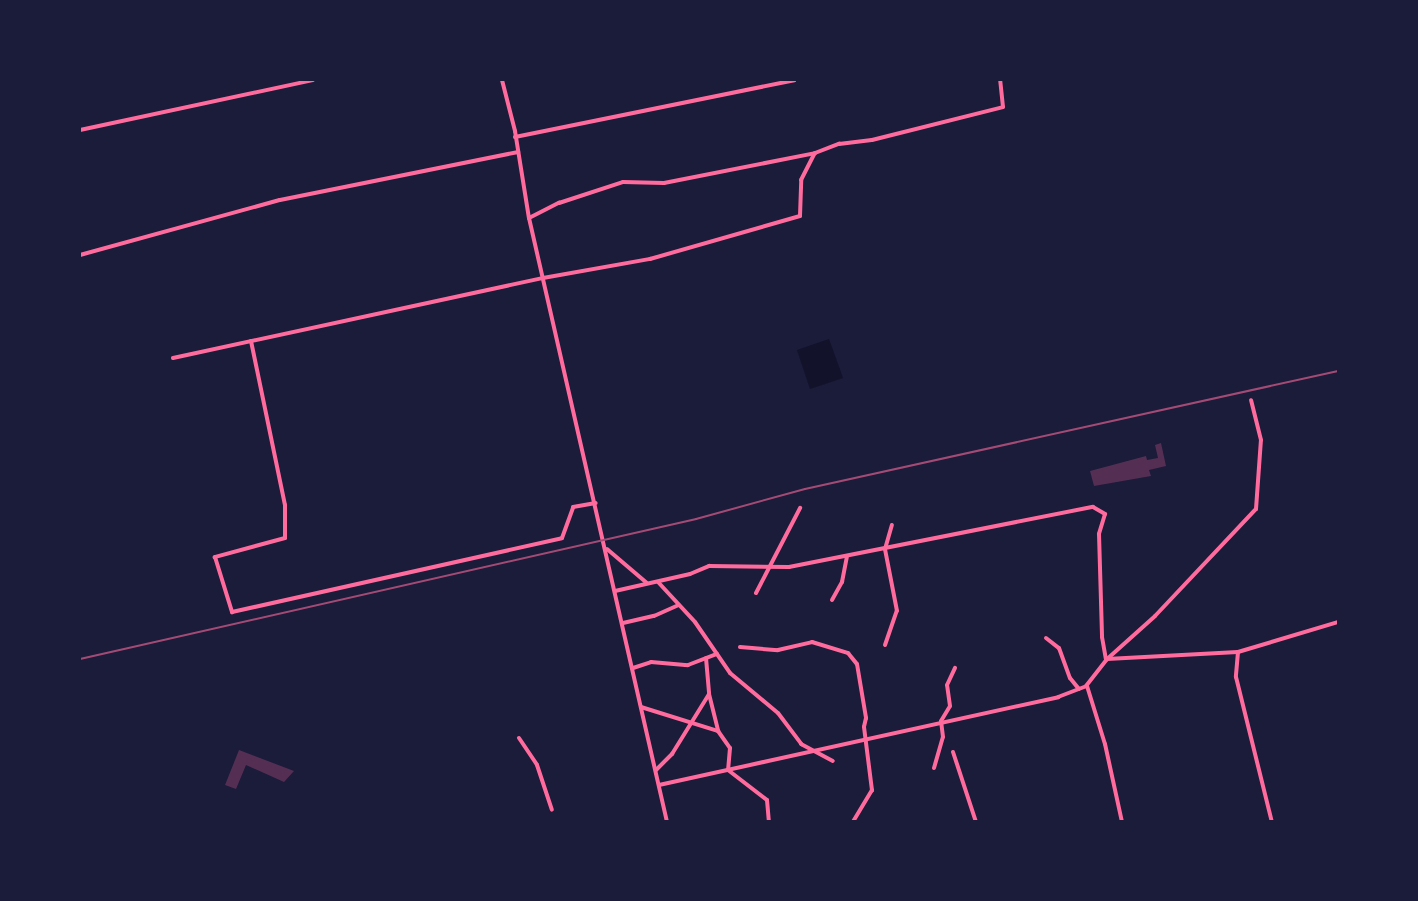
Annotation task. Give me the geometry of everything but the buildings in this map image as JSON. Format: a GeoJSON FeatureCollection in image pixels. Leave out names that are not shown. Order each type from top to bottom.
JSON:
{"type":"FeatureCollection","features":[{"type":"Feature","properties":{"kind":"street"},"geometry":{"type":"LineString","coordinates":[[80,130],[314,80]]}},
{"type":"Feature","properties":{"kind":"street"},"geometry":{"type":"LineString","coordinates":[[502,80],[518,152],[529,218],[596,503],[667,822]]}},
{"type":"Feature","properties":{"kind":"street"},"geometry":{"type":"LineString","coordinates":[[515,137],[794,80]]}},
{"type":"Feature","properties":{"kind":"street"},"geometry":{"type":"LineString","coordinates":[[529,218],[559,203],[623,182],[664,183],[815,153],[839,144],[872,140],[1003,108],[1000,80]]}},
{"type":"Feature","properties":{"kind":"street"},"geometry":{"type":"LineString","coordinates":[[80,255],[280,200],[518,152]]}},
{"type":"Feature","properties":{"kind":"street"},"geometry":{"type":"LineString","coordinates":[[173,358],[543,278],[650,259],[800,216],[801,180],[815,153]]}},
{"type":"Feature","properties":{"kind":"street"},"geometry":{"type":"LineString","coordinates":[[251,341],[285,505],[285,538],[215,557],[232,612],[562,538],[573,507],[596,503]]}},
{"type":"Feature","properties":{"kind":"street"},"geometry":{"type":"LineString","coordinates":[[658,785],[810,752],[1086,686],[1106,660],[1155,616],[1256,508],[1262,440],[1251,400]]}},
{"type":"Feature","properties":{"kind":"street"},"geometry":{"type":"LineString","coordinates":[[615,591],[658,582],[708,566],[772,567],[847,557],[981,532],[1067,509],[1093,507],[1105,514],[1099,534],[1102,637],[1106,660]]}},
{"type":"Feature","properties":{"kind":"street"},"geometry":{"type":"LineString","coordinates":[[756,593],[772,567],[800,508]]}},
{"type":"Feature","properties":{"kind":"street"},"geometry":{"type":"LineString","coordinates":[[885,645],[897,611],[885,549],[892,525]]}},
{"type":"Feature","properties":{"kind":"street"},"geometry":{"type":"LineString","coordinates":[[606,548],[648,584]]}},
{"type":"Feature","properties":{"kind":"street"},"geometry":{"type":"LineString","coordinates":[[832,600],[842,582],[847,557]]}},
{"type":"Feature","properties":{"kind":"street"},"geometry":{"type":"LineString","coordinates":[[658,582],[679,605],[730,673],[778,713],[810,752],[833,761]]}},
{"type":"Feature","properties":{"kind":"street"},"geometry":{"type":"LineString","coordinates":[[622,623],[654,616],[679,605]]}},
{"type":"Feature","properties":{"kind":"street"},"geometry":{"type":"LineString","coordinates":[[1106,660],[1238,652],[1338,622]]}},
{"type":"Feature","properties":{"kind":"street"},"geometry":{"type":"LineString","coordinates":[[1046,638],[1059,648],[1070,678],[1079,689]]}},
{"type":"Feature","properties":{"kind":"street"},"geometry":{"type":"LineString","coordinates":[[740,647],[778,650],[812,642],[848,653],[857,664],[866,718],[865,739],[872,790],[853,822]]}},
{"type":"Feature","properties":{"kind":"street"},"geometry":{"type":"LineString","coordinates":[[1238,652],[1236,676],[1240,699],[1272,822]]}},
{"type":"Feature","properties":{"kind":"street"},"geometry":{"type":"LineString","coordinates":[[633,668],[651,662],[688,665],[717,654]]}},
{"type":"Feature","properties":{"kind":"street"},"geometry":{"type":"LineString","coordinates":[[706,658],[709,694],[718,731],[730,748],[728,770]]}},
{"type":"Feature","properties":{"kind":"street"},"geometry":{"type":"LineString","coordinates":[[934,768],[943,737],[941,721],[950,706],[948,685],[955,668]]}},
{"type":"Feature","properties":{"kind":"street"},"geometry":{"type":"LineString","coordinates":[[1086,686],[1105,744],[1122,822]]}},
{"type":"Feature","properties":{"kind":"street"},"geometry":{"type":"LineString","coordinates":[[655,771],[672,754],[709,694]]}},
{"type":"Feature","properties":{"kind":"street"},"geometry":{"type":"LineString","coordinates":[[641,707],[692,720],[718,731]]}},
{"type":"Feature","properties":{"kind":"street"},"geometry":{"type":"LineString","coordinates":[[519,738],[537,765],[552,810]]}},
{"type":"Feature","properties":{"kind":"street"},"geometry":{"type":"LineString","coordinates":[[953,752],[976,822]]}},
{"type":"Feature","properties":{"kind":"street"},"geometry":{"type":"LineString","coordinates":[[728,770],[767,800],[769,822]]}},
{"type":"Feature","properties":{"kind":"shaded area"},"geometry":{"type":"Polygon","coordinates":[[[829,339],[843,378],[810,389],[797,350],[829,339]]]}},
{"type":"Feature","properties":{"kind":"railway"},"geometry":{"type":"LineString","coordinates":[[80,659],[696,519],[805,489],[1338,371]]}}]}
